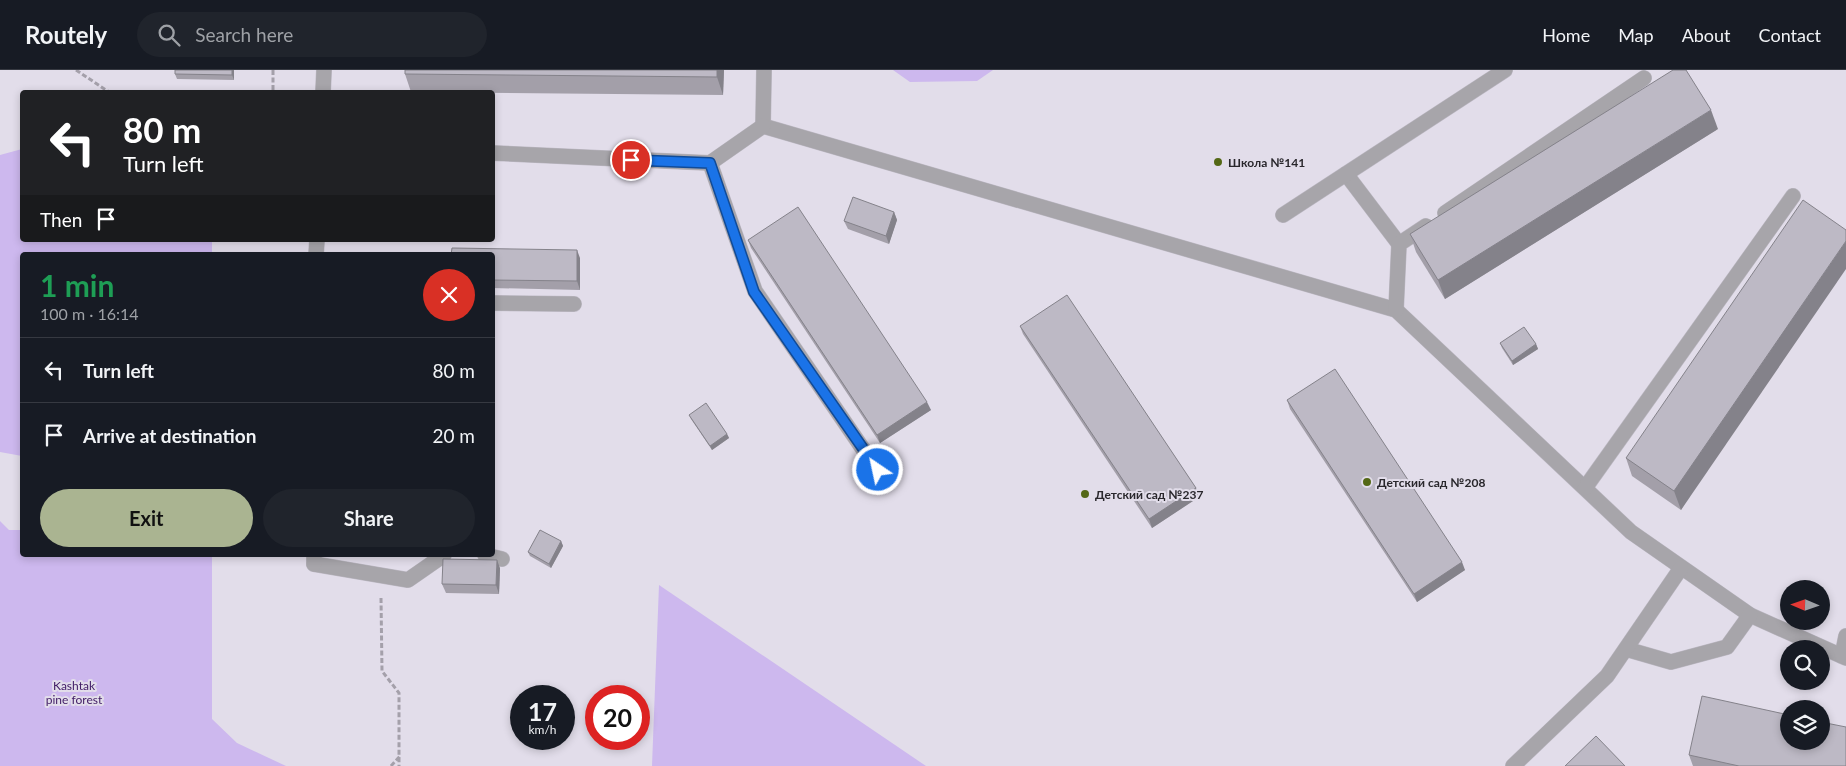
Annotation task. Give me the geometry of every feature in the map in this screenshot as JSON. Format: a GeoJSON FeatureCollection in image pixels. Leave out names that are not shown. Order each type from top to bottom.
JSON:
{"type":"FeatureCollection","features":[{"type":"Feature","properties":{"kind":"street"},"geometry":{"type":"LineString","coordinates":[[323,90],[324,70]]}},
{"type":"Feature","properties":{"kind":"street"},"geometry":{"type":"LineString","coordinates":[[763,126],[764,70]]}},
{"type":"Feature","properties":{"kind":"street"},"geometry":{"type":"LineString","coordinates":[[1282,215],[1505,70]]}},
{"type":"Feature","properties":{"kind":"street"},"geometry":{"type":"LineString","coordinates":[[1399,244],[1644,78]]}},
{"type":"Feature","properties":{"kind":"street"},"geometry":{"type":"LineString","coordinates":[[495,153],[710,163],[763,126]]}},
{"type":"Feature","properties":{"kind":"street"},"geometry":{"type":"LineString","coordinates":[[763,126],[1396,310],[1631,532],[1750,615],[1844,657],[1846,636]]}},
{"type":"Feature","properties":{"kind":"street"},"geometry":{"type":"LineString","coordinates":[[710,163],[754,292],[878,470]]}},
{"type":"Feature","properties":{"kind":"street"},"geometry":{"type":"LineString","coordinates":[[1346,174],[1399,244],[1396,310]]}},
{"type":"Feature","properties":{"kind":"street"},"geometry":{"type":"LineString","coordinates":[[1585,488],[1793,196]]}},
{"type":"Feature","properties":{"kind":"street"},"geometry":{"type":"LineString","coordinates":[[495,303],[574,304]]}},
{"type":"Feature","properties":{"kind":"street"},"geometry":{"type":"LineString","coordinates":[[314,559],[408,580],[441,557]]}},
{"type":"Feature","properties":{"kind":"street"},"geometry":{"type":"LineString","coordinates":[[495,557],[502,558]]}},
{"type":"Feature","properties":{"kind":"street"},"geometry":{"type":"LineString","coordinates":[[1513,766],[1607,676],[1681,568]]}},
{"type":"Feature","properties":{"kind":"street"},"geometry":{"type":"LineString","coordinates":[[1626,648],[1671,662],[1690,657],[1727,647],[1750,615]]}},
{"type":"Feature","properties":{"kind":"path"},"geometry":{"type":"LineString","coordinates":[[76,70],[106,90]]}},
{"type":"Feature","properties":{"kind":"path"},"geometry":{"type":"LineString","coordinates":[[272,70],[273,90]]}},
{"type":"Feature","properties":{"kind":"path"},"geometry":{"type":"LineString","coordinates":[[381,575],[382,672],[399,693],[399,766]]}},
{"type":"Feature","properties":{"kind":"path"},"geometry":{"type":"LineString","coordinates":[[391,766],[400,756]]}},
{"type":"Feature","properties":{"kind":"green space"},"geometry":{"type":"Polygon","coordinates":[[[893,70],[993,70],[977,81],[910,82],[893,70]]]}},
{"type":"Feature","properties":{"kind":"green space"},"geometry":{"type":"Polygon","coordinates":[[[20,150],[20,242],[212,242],[212,252],[20,252],[20,456],[0,452],[0,155],[20,150]]]}},
{"type":"Feature","properties":{"kind":"green space","name":"Kashtak pine forest"},"geometry":{"type":"Polygon","coordinates":[[[0,521],[9,530],[20,530],[20,557],[212,557],[212,719],[237,743],[286,766],[0,766],[0,521]]]}},
{"type":"Feature","properties":{"kind":"green space"},"geometry":{"type":"Polygon","coordinates":[[[659,585],[926,766],[652,766],[659,585]]]}},
{"type":"Feature","properties":{"kind":"building"},"geometry":{"type":"Polygon","coordinates":[[[175,70],[232,70],[232,75],[175,74],[175,70]]]}},
{"type":"Feature","properties":{"kind":"building"},"geometry":{"type":"Polygon","coordinates":[[[405,70],[717,70],[717,77],[405,74],[405,70]]]}},
{"type":"Feature","properties":{"kind":"building"},"geometry":{"type":"Polygon","coordinates":[[[1673,70],[1686,70],[1711,110],[1438,280],[1410,234],[1673,70]]]}},
{"type":"Feature","properties":{"kind":"building"},"geometry":{"type":"Polygon","coordinates":[[[853,197],[894,212],[886,236],[844,221],[853,197]]]}},
{"type":"Feature","properties":{"kind":"building"},"geometry":{"type":"Polygon","coordinates":[[[1803,200],[1846,230],[1846,241],[1674,491],[1626,458],[1803,200]]]}},
{"type":"Feature","properties":{"kind":"building"},"geometry":{"type":"Polygon","coordinates":[[[798,207],[927,402],[877,435],[748,240],[798,207]]]}},
{"type":"Feature","properties":{"kind":"building"},"geometry":{"type":"Polygon","coordinates":[[[452,248],[577,250],[577,281],[495,280],[495,252],[451,252],[452,248]]]}},
{"type":"Feature","properties":{"kind":"building"},"geometry":{"type":"Polygon","coordinates":[[[1067,295],[1196,488],[1149,519],[1020,326],[1067,295]]]}},
{"type":"Feature","properties":{"kind":"building"},"geometry":{"type":"Polygon","coordinates":[[[1524,327],[1536,344],[1512,361],[1500,343],[1524,327]]]}},
{"type":"Feature","properties":{"kind":"building"},"geometry":{"type":"Polygon","coordinates":[[[1335,369],[1462,562],[1414,594],[1287,400],[1335,369]]]}},
{"type":"Feature","properties":{"kind":"building"},"geometry":{"type":"Polygon","coordinates":[[[706,403],[727,434],[710,446],[689,415],[706,403]]]}},
{"type":"Feature","properties":{"kind":"building"},"geometry":{"type":"Polygon","coordinates":[[[540,530],[561,541],[549,564],[528,552],[540,530]]]}},
{"type":"Feature","properties":{"kind":"building"},"geometry":{"type":"Polygon","coordinates":[[[443,559],[497,560],[496,585],[442,584],[443,559]]]}},
{"type":"Feature","properties":{"kind":"building"},"geometry":{"type":"Polygon","coordinates":[[[1702,696],[1780,713],[1780,750],[1830,750],[1830,724],[1846,727],[1846,766],[1739,766],[1689,755],[1702,696]]]}},
{"type":"Feature","properties":{"kind":"building"},"geometry":{"type":"Polygon","coordinates":[[[1596,736],[1625,766],[1565,766],[1596,736]]]}},
{"type":"Feature","properties":{"kind":"place","name":"Школа №141"},"geometry":{"type":"Point","coordinates":[1218,162]}},
{"type":"Feature","properties":{"kind":"place","name":"Детский сад №208"},"geometry":{"type":"Point","coordinates":[1367,482]}},
{"type":"Feature","properties":{"kind":"place","name":"Детский сад №237"},"geometry":{"type":"Point","coordinates":[1085,494]}},
{"type":"Feature","properties":{"kind":"route"},"geometry":{"type":"LineString","coordinates":[[631,160],[710,163],[754,292],[878,470]]}}]}
